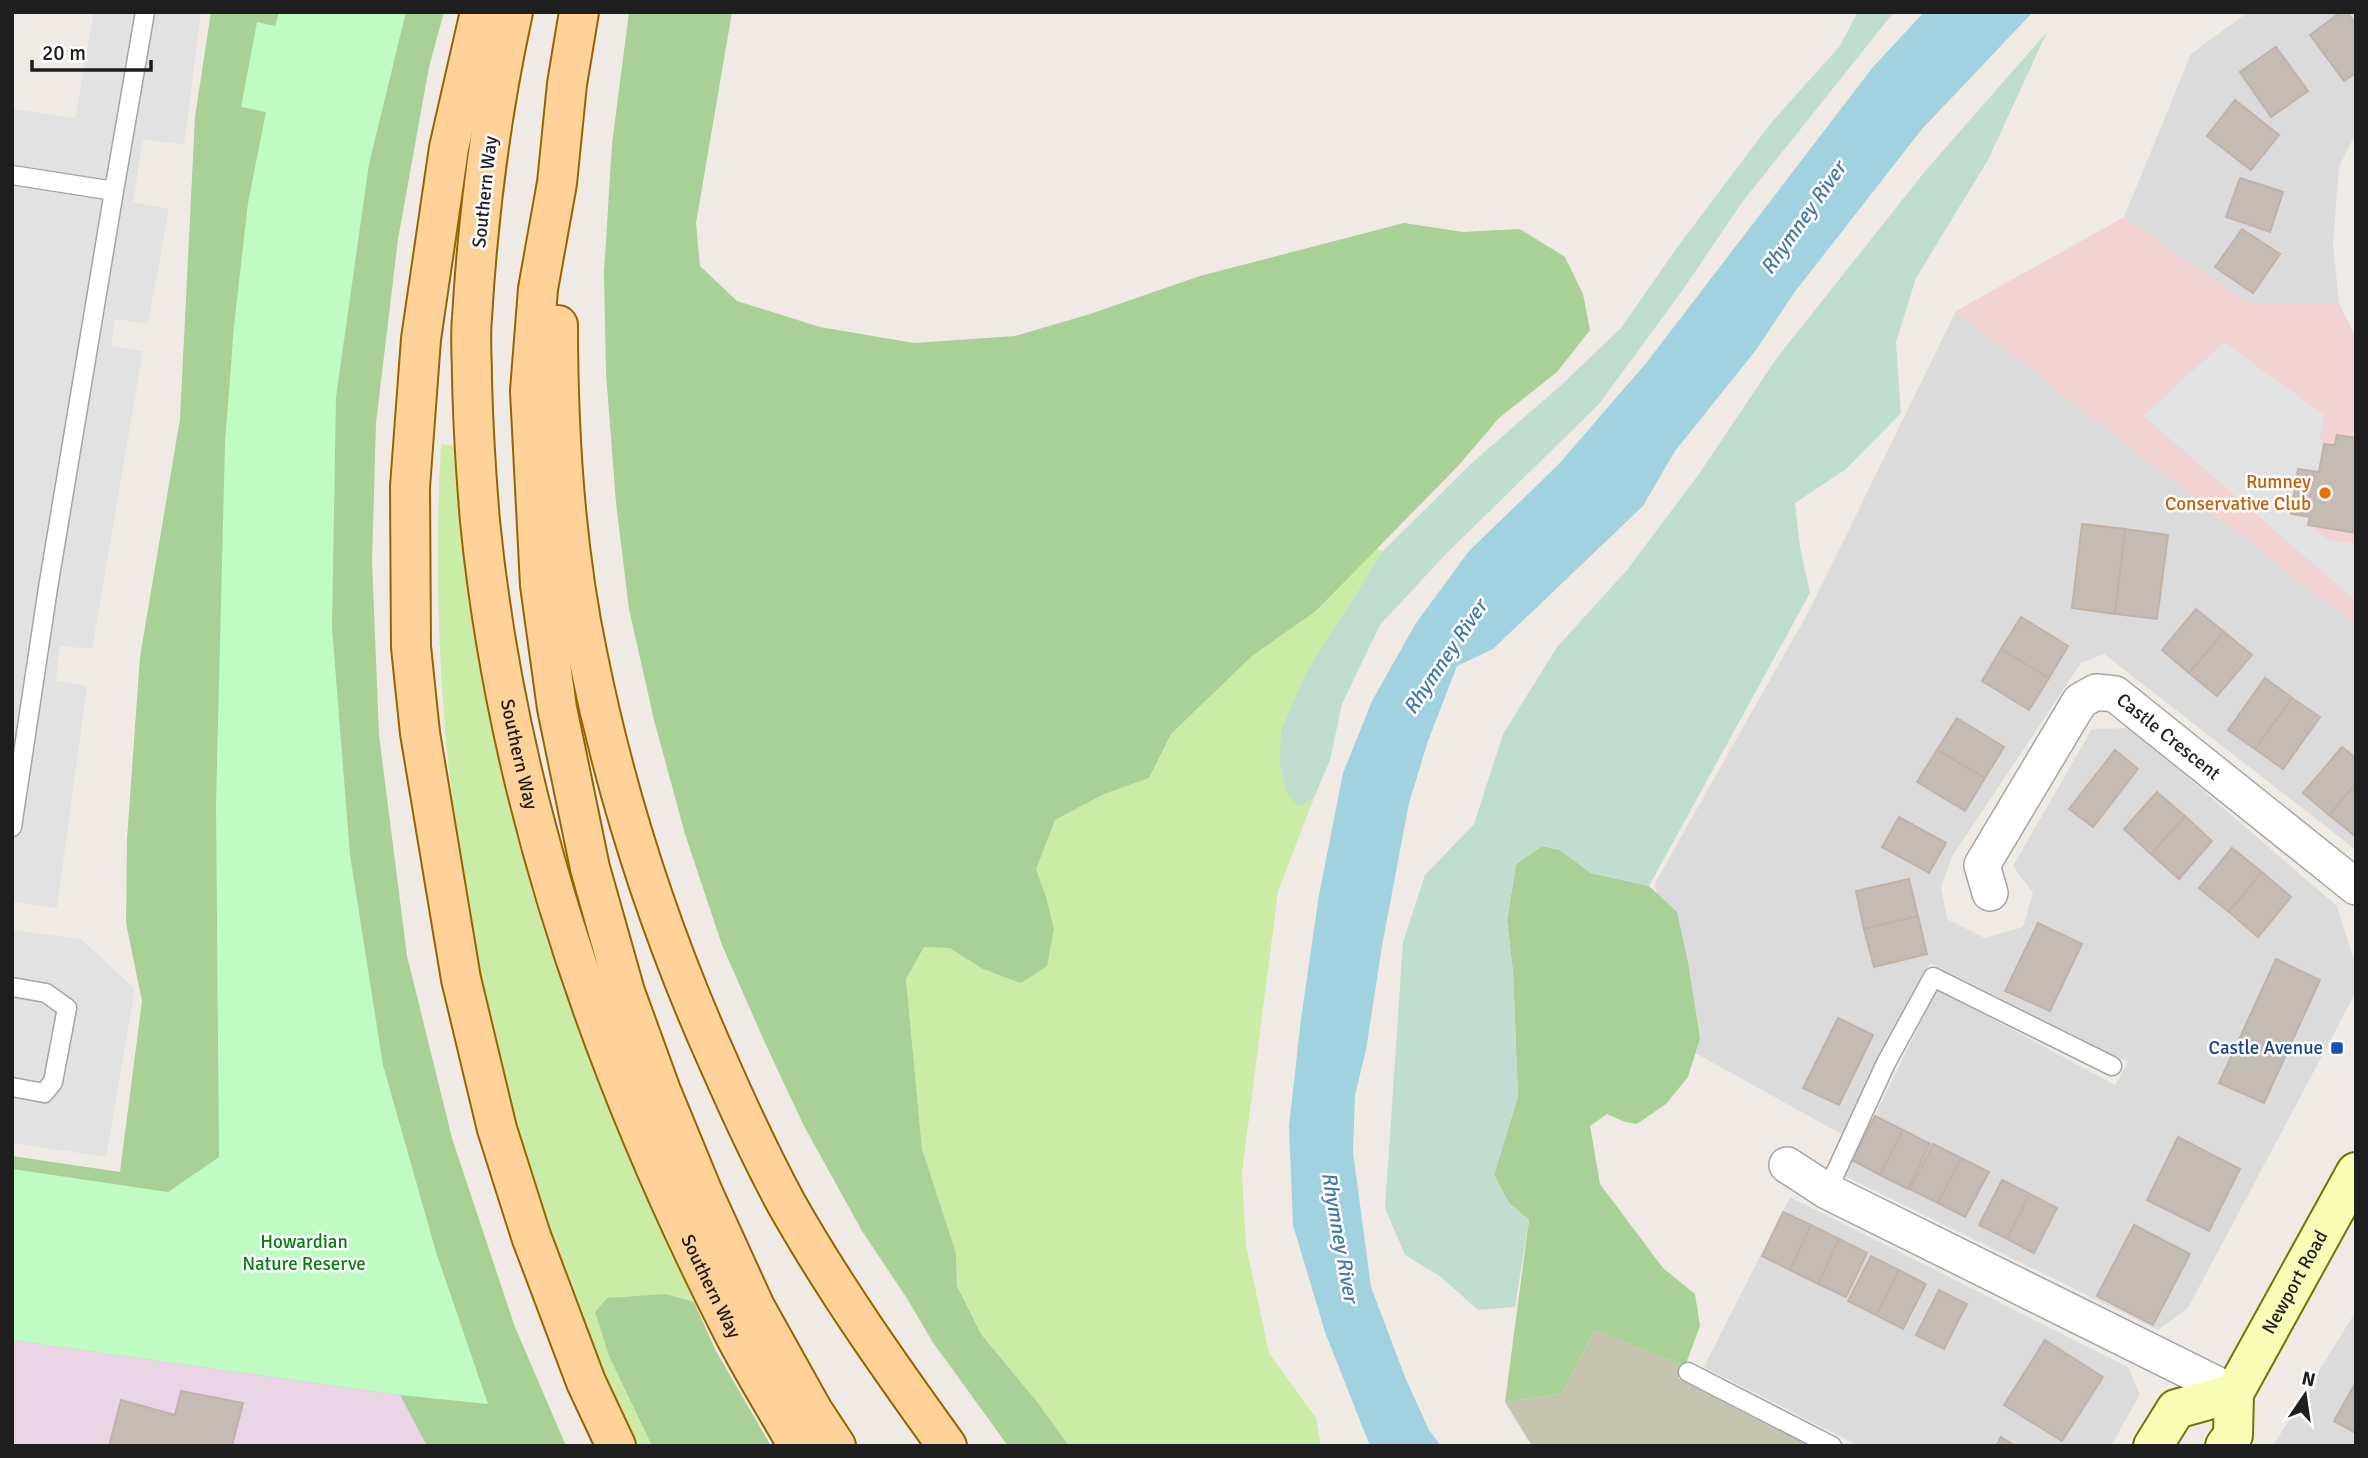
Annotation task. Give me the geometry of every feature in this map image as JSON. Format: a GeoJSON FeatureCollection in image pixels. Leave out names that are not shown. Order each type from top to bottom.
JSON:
{"type":"FeatureCollection","features":[{"type":"Feature","properties":{"kind":"main road"},"geometry":{"type":"LineString","coordinates":[[480,12],[449,148],[421,339],[410,487],[411,647],[420,733],[461,979],[498,1129],[531,1236],[586,1382],[616,1446]]}},
{"type":"Feature","properties":{"kind":"main road","name":"Southern Way"},"geometry":{"type":"LineString","coordinates":[[513,12],[488,145],[471,320],[474,454],[488,597],[515,739],[544,863],[630,1106],[675,1210],[732,1330],[798,1446]]}},
{"type":"Feature","properties":{"kind":"main road","name":"Southern Way"},"geometry":{"type":"LineString","coordinates":[[579,12],[567,84],[557,183],[538,289],[530,391],[540,585],[557,708],[590,868],[625,992],[661,1091],[703,1193],[755,1307],[813,1411],[836,1446]]}},
{"type":"Feature","properties":{"kind":"main road"},"geometry":{"type":"LineString","coordinates":[[557,183],[558,368],[564,476],[575,577],[587,656],[607,741],[635,836],[661,920],[692,1005],[741,1114],[785,1201],[839,1291],[947,1446]]}},
{"type":"Feature","properties":{"kind":"main road","name":"Newport Road"},"geometry":{"type":"LineString","coordinates":[[2225,1446],[2233,1435],[2234,1393],[2356,1172]]}},
{"type":"Feature","properties":{"kind":"main road"},"geometry":{"type":"LineString","coordinates":[[2152,1446],[2176,1409],[2234,1393]]}},
{"type":"Feature","properties":{"kind":"street","name":"Castle Crescent"},"geometry":{"type":"LineString","coordinates":[[1990,893],[1982,865],[2080,701],[2096,692],[2115,694],[2356,887]]}},
{"type":"Feature","properties":{"kind":"street"},"geometry":{"type":"LineString","coordinates":[[1787,1165],[1827,1191],[2234,1393]]}},
{"type":"Feature","properties":{"kind":"lane"},"geometry":{"type":"LineString","coordinates":[[12,827],[48,588],[145,12]]}},
{"type":"Feature","properties":{"kind":"lane"},"geometry":{"type":"LineString","coordinates":[[12,175],[114,191]]}},
{"type":"Feature","properties":{"kind":"lane"},"geometry":{"type":"LineString","coordinates":[[1827,1191],[1886,1063],[1933,977],[2112,1066]]}},
{"type":"Feature","properties":{"kind":"lane"},"geometry":{"type":"LineString","coordinates":[[12,987],[46,993],[67,1009],[54,1082],[44,1093],[12,1087]]}},
{"type":"Feature","properties":{"kind":"lane"},"geometry":{"type":"LineString","coordinates":[[1688,1372],[1832,1446]]}},
{"type":"Feature","properties":{"kind":"shaded area"},"geometry":{"type":"Polygon","coordinates":[[[94,12],[201,12],[184,145],[143,139],[133,202],[169,209],[148,324],[115,319],[111,346],[143,351],[92,649],[60,646],[56,680],[87,686],[57,908],[12,904],[12,109],[75,118],[94,12]]]}},
{"type":"Feature","properties":{"kind":"shaded area"},"geometry":{"type":"Polygon","coordinates":[[[1858,12],[1894,12],[1743,201],[1682,291],[1599,404],[1446,554],[1380,625],[1342,704],[1330,760],[1314,798],[1298,807],[1286,791],[1280,763],[1281,730],[1307,671],[1383,551],[1474,461],[1559,387],[1621,328],[1676,249],[1770,124],[1839,47],[1858,12]]]}},
{"type":"Feature","properties":{"kind":"shaded area"},"geometry":{"type":"Polygon","coordinates":[[[2248,12],[2356,12],[2356,133],[2339,167],[2333,243],[2339,303],[2250,304],[2124,217],[2191,54],[2248,12]]]}},
{"type":"Feature","properties":{"kind":"shaded area"},"geometry":{"type":"Polygon","coordinates":[[[2047,32],[1988,160],[1916,278],[1896,342],[1901,413],[1846,469],[1795,503],[1800,547],[1810,593],[1649,886],[1591,873],[1560,850],[1542,846],[1516,864],[1507,920],[1513,973],[1518,1096],[1494,1175],[1509,1203],[1529,1220],[1515,1307],[1478,1310],[1441,1277],[1405,1255],[1385,1208],[1403,942],[1425,875],[1474,824],[1503,734],[1557,647],[1627,570],[1699,474],[1776,359],[1926,170],[2047,32]]]}},
{"type":"Feature","properties":{"kind":"shaded area"},"geometry":{"type":"Polygon","coordinates":[[[2124,217],[2250,304],[2339,303],[2356,337],[2356,626],[1956,311],[2124,217]]]}},
{"type":"Feature","properties":{"kind":"shaded area"},"geometry":{"type":"Polygon","coordinates":[[[1956,311],[2356,626],[2356,850],[2104,654],[2081,663],[1953,855],[1941,887],[1947,919],[1985,938],[2023,927],[2033,893],[2013,866],[2092,729],[2130,728],[2337,906],[2356,967],[2356,992],[2188,1308],[2158,1330],[1845,1176],[1937,989],[2115,1085],[2128,1062],[1930,963],[1841,1134],[1688,1049],[1655,883],[1809,611],[1956,311]]]}},
{"type":"Feature","properties":{"kind":"shaded area"},"geometry":{"type":"Polygon","coordinates":[[[2224,342],[2324,415],[2320,439],[2324,444],[2319,472],[2298,469],[2291,513],[2310,517],[2308,525],[2329,540],[2356,544],[2356,601],[2144,416],[2224,342]]]}},
{"type":"Feature","properties":{"kind":"shaded area"},"geometry":{"type":"Polygon","coordinates":[[[12,930],[81,939],[135,989],[106,1157],[12,1143],[12,930]]]}},
{"type":"Feature","properties":{"kind":"shaded area"},"geometry":{"type":"Polygon","coordinates":[[[1790,1197],[2128,1367],[2140,1394],[2111,1446],[1859,1446],[1704,1367],[1790,1197]]]}},
{"type":"Feature","properties":{"kind":"shaded area"},"geometry":{"type":"Polygon","coordinates":[[[2356,1311],[2356,1446],[2273,1446],[2356,1311]]]}},
{"type":"Feature","properties":{"kind":"shaded area"},"geometry":{"type":"Polygon","coordinates":[[[1595,1330],[1685,1366],[1678,1378],[1816,1446],[1532,1446],[1505,1402],[1562,1393],[1595,1330]]]}},
{"type":"Feature","properties":{"kind":"shaded area"},"geometry":{"type":"Polygon","coordinates":[[[12,1340],[400,1395],[427,1446],[12,1446],[12,1340]]]}},
{"type":"Feature","properties":{"kind":"green space","name":"Howardian Nature Reserve"},"geometry":{"type":"Polygon","coordinates":[[[211,12],[444,12],[429,67],[398,239],[376,423],[372,561],[379,735],[407,956],[452,1138],[515,1327],[566,1446],[427,1446],[400,1395],[12,1340],[12,1156],[120,1172],[142,1001],[126,923],[127,839],[140,657],[180,419],[195,117],[211,12]]]}},
{"type":"Feature","properties":{"kind":"green space","name":"Howardian Nature Reserve"},"geometry":{"type":"Polygon","coordinates":[[[279,12],[406,12],[369,164],[336,397],[332,627],[350,855],[383,1065],[436,1252],[488,1404],[400,1395],[12,1340],[12,1169],[168,1192],[219,1157],[216,804],[225,442],[234,326],[248,203],[266,112],[241,107],[257,22],[275,26],[279,12]]]}},
{"type":"Feature","properties":{"kind":"green space"},"geometry":{"type":"Polygon","coordinates":[[[629,12],[732,12],[696,223],[700,266],[737,301],[820,327],[914,343],[1015,336],[1090,314],[1200,276],[1404,223],[1463,232],[1520,229],[1565,257],[1583,294],[1590,330],[1557,372],[1499,418],[1458,466],[1316,611],[1252,656],[1171,734],[1149,778],[1104,794],[1055,820],[1036,869],[1054,929],[1047,966],[1021,983],[981,968],[950,948],[924,947],[906,979],[922,1149],[956,1253],[957,1286],[981,1334],[1038,1403],[1069,1446],[1008,1446],[932,1341],[862,1231],[804,1126],[765,1043],[722,945],[685,834],[654,720],[629,609],[616,503],[606,373],[604,272],[612,144],[629,12]]]}},
{"type":"Feature","properties":{"kind":"green space"},"geometry":{"type":"Polygon","coordinates":[[[441,444],[455,446],[460,530],[477,654],[502,776],[535,900],[590,1057],[694,1302],[666,1294],[595,1312],[609,1356],[652,1446],[638,1446],[586,1328],[542,1207],[506,1083],[477,957],[456,830],[443,702],[438,573],[441,444]]]}},
{"type":"Feature","properties":{"kind":"green space"},"geometry":{"type":"Polygon","coordinates":[[[1376,549],[1383,551],[1307,671],[1298,807],[1314,798],[1278,891],[1242,1173],[1246,1245],[1269,1353],[1316,1418],[1321,1446],[1069,1446],[1038,1403],[981,1334],[957,1286],[956,1253],[922,1149],[906,979],[924,947],[950,948],[981,968],[1046,897],[1035,869],[1055,820],[1104,794],[1149,778],[1171,734],[1252,656],[1316,611],[1376,549]]]}},
{"type":"Feature","properties":{"kind":"green space"},"geometry":{"type":"Polygon","coordinates":[[[1542,846],[1560,850],[1591,873],[1649,886],[1677,912],[1700,1038],[1688,1077],[1666,1104],[1637,1124],[1607,1114],[1590,1126],[1600,1184],[1663,1268],[1695,1294],[1700,1326],[1685,1366],[1595,1330],[1562,1393],[1505,1402],[1529,1220],[1509,1203],[1494,1175],[1518,1096],[1513,973],[1507,920],[1516,864],[1542,846]]]}},
{"type":"Feature","properties":{"kind":"green space"},"geometry":{"type":"Polygon","coordinates":[[[666,1294],[694,1302],[716,1351],[771,1446],[652,1446],[609,1356],[595,1312],[607,1298],[666,1294]]]}},
{"type":"Feature","properties":{"kind":"water","name":"Rhymney River"},"geometry":{"type":"Polygon","coordinates":[[[1924,12],[2033,12],[1922,129],[1794,293],[1756,350],[1675,451],[1643,506],[1493,649],[1457,666],[1428,741],[1409,803],[1382,946],[1366,1050],[1355,1095],[1353,1152],[1371,1287],[1405,1377],[1429,1430],[1441,1446],[1370,1446],[1325,1332],[1293,1225],[1289,1126],[1319,895],[1343,773],[1372,701],[1416,623],[1469,551],[1558,465],[1647,362],[1873,67],[1924,12]]]}},
{"type":"Feature","properties":{"kind":"building"},"geometry":{"type":"Polygon","coordinates":[[[2341,12],[2347,12],[2356,24],[2356,73],[2344,81],[2310,35],[2341,12]]]}},
{"type":"Feature","properties":{"kind":"building"},"geometry":{"type":"Polygon","coordinates":[[[2276,47],[2308,91],[2271,117],[2240,72],[2276,47]]]}},
{"type":"Feature","properties":{"kind":"building"},"geometry":{"type":"Polygon","coordinates":[[[2235,100],[2279,135],[2251,170],[2207,136],[2235,100]]]}},
{"type":"Feature","properties":{"kind":"building"},"geometry":{"type":"Polygon","coordinates":[[[2240,178],[2283,192],[2270,232],[2226,217],[2240,178]]]}},
{"type":"Feature","properties":{"kind":"building"},"geometry":{"type":"Polygon","coordinates":[[[2242,229],[2280,254],[2253,293],[2215,267],[2242,229]]]}},
{"type":"Feature","properties":{"kind":"building","name":"Rumney Conservative Club"},"geometry":{"type":"Polygon","coordinates":[[[2337,435],[2356,438],[2356,533],[2308,525],[2310,517],[2291,514],[2298,469],[2319,472],[2324,444],[2335,445],[2337,435]]]}},
{"type":"Feature","properties":{"kind":"building"},"geometry":{"type":"Polygon","coordinates":[[[2082,524],[2125,529],[2115,614],[2072,608],[2082,524]]]}},
{"type":"Feature","properties":{"kind":"building"},"geometry":{"type":"Polygon","coordinates":[[[2125,529],[2168,535],[2157,619],[2115,614],[2125,529]]]}},
{"type":"Feature","properties":{"kind":"building"},"geometry":{"type":"Polygon","coordinates":[[[2196,609],[2224,632],[2189,673],[2162,650],[2196,609]]]}},
{"type":"Feature","properties":{"kind":"building"},"geometry":{"type":"Polygon","coordinates":[[[2021,617],[2068,646],[2049,678],[2001,649],[2021,617]]]}},
{"type":"Feature","properties":{"kind":"building"},"geometry":{"type":"Polygon","coordinates":[[[2224,632],[2252,655],[2217,696],[2189,673],[2224,632]]]}},
{"type":"Feature","properties":{"kind":"building"},"geometry":{"type":"Polygon","coordinates":[[[2001,649],[2049,678],[2029,710],[1982,681],[2001,649]]]}},
{"type":"Feature","properties":{"kind":"building"},"geometry":{"type":"Polygon","coordinates":[[[2265,678],[2292,698],[2255,749],[2228,730],[2265,678]]]}},
{"type":"Feature","properties":{"kind":"building"},"geometry":{"type":"Polygon","coordinates":[[[2292,698],[2320,717],[2283,769],[2255,749],[2292,698]]]}},
{"type":"Feature","properties":{"kind":"building"},"geometry":{"type":"Polygon","coordinates":[[[1957,718],[2004,747],[1985,778],[1937,750],[1957,718]]]}},
{"type":"Feature","properties":{"kind":"building"},"geometry":{"type":"Polygon","coordinates":[[[2342,747],[2356,758],[2356,783],[2329,815],[2303,793],[2342,747]]]}},
{"type":"Feature","properties":{"kind":"building"},"geometry":{"type":"Polygon","coordinates":[[[1937,750],[1985,778],[1965,811],[1917,782],[1937,750]]]}},
{"type":"Feature","properties":{"kind":"building"},"geometry":{"type":"Polygon","coordinates":[[[2115,750],[2138,769],[2093,827],[2069,809],[2115,750]]]}},
{"type":"Feature","properties":{"kind":"building"},"geometry":{"type":"Polygon","coordinates":[[[2356,783],[2356,835],[2355,836],[2329,815],[2356,783]]]}},
{"type":"Feature","properties":{"kind":"building"},"geometry":{"type":"Polygon","coordinates":[[[2157,792],[2185,816],[2151,854],[2124,829],[2157,792]]]}},
{"type":"Feature","properties":{"kind":"building"},"geometry":{"type":"Polygon","coordinates":[[[2185,816],[2212,841],[2179,879],[2151,854],[2185,816]]]}},
{"type":"Feature","properties":{"kind":"building"},"geometry":{"type":"Polygon","coordinates":[[[1899,817],[1946,843],[1929,873],[1882,847],[1899,817]]]}},
{"type":"Feature","properties":{"kind":"building"},"geometry":{"type":"Polygon","coordinates":[[[2232,848],[2262,872],[2229,912],[2199,888],[2232,848]]]}},
{"type":"Feature","properties":{"kind":"building"},"geometry":{"type":"Polygon","coordinates":[[[2262,872],[2291,897],[2258,937],[2229,912],[2262,872]]]}},
{"type":"Feature","properties":{"kind":"building"},"geometry":{"type":"Polygon","coordinates":[[[1909,879],[1918,916],[1864,929],[1856,891],[1909,879]]]}},
{"type":"Feature","properties":{"kind":"building"},"geometry":{"type":"Polygon","coordinates":[[[1918,916],[1927,954],[1874,967],[1864,929],[1918,916]]]}},
{"type":"Feature","properties":{"kind":"building"},"geometry":{"type":"Polygon","coordinates":[[[2038,923],[2082,944],[2050,1011],[2005,991],[2038,923]]]}},
{"type":"Feature","properties":{"kind":"building"},"geometry":{"type":"Polygon","coordinates":[[[2276,959],[2320,980],[2264,1103],[2219,1083],[2276,959]]]}},
{"type":"Feature","properties":{"kind":"building"},"geometry":{"type":"Polygon","coordinates":[[[1838,1018],[1873,1035],[1839,1105],[1803,1088],[1838,1018]]]}},
{"type":"Feature","properties":{"kind":"building"},"geometry":{"type":"Polygon","coordinates":[[[1875,1116],[1903,1130],[1880,1175],[1852,1160],[1875,1116]]]}},
{"type":"Feature","properties":{"kind":"building"},"geometry":{"type":"Polygon","coordinates":[[[1903,1130],[1930,1144],[1908,1189],[1880,1175],[1903,1130]]]}},
{"type":"Feature","properties":{"kind":"building"},"geometry":{"type":"Polygon","coordinates":[[[2178,1137],[2240,1169],[2209,1231],[2147,1200],[2178,1137]]]}},
{"type":"Feature","properties":{"kind":"building"},"geometry":{"type":"Polygon","coordinates":[[[1933,1144],[1961,1158],[1938,1203],[1910,1189],[1933,1144]]]}},
{"type":"Feature","properties":{"kind":"building"},"geometry":{"type":"Polygon","coordinates":[[[1961,1158],[1989,1172],[1965,1217],[1938,1203],[1961,1158]]]}},
{"type":"Feature","properties":{"kind":"building"},"geometry":{"type":"Polygon","coordinates":[[[2002,1180],[2030,1194],[2007,1239],[1979,1225],[2002,1180]]]}},
{"type":"Feature","properties":{"kind":"building"},"geometry":{"type":"Polygon","coordinates":[[[2030,1194],[2057,1208],[2034,1253],[2007,1239],[2030,1194]]]}},
{"type":"Feature","properties":{"kind":"building"},"geometry":{"type":"Polygon","coordinates":[[[1783,1212],[1811,1225],[1790,1270],[1762,1256],[1783,1212]]]}},
{"type":"Feature","properties":{"kind":"building"},"geometry":{"type":"Polygon","coordinates":[[[1811,1225],[1839,1239],[1818,1284],[1790,1270],[1811,1225]]]}},
{"type":"Feature","properties":{"kind":"building"},"geometry":{"type":"Polygon","coordinates":[[[2134,1225],[2190,1254],[2153,1325],[2097,1296],[2134,1225]]]}},
{"type":"Feature","properties":{"kind":"building"},"geometry":{"type":"Polygon","coordinates":[[[1839,1239],[1867,1253],[1846,1297],[1818,1284],[1839,1239]]]}},
{"type":"Feature","properties":{"kind":"building"},"geometry":{"type":"Polygon","coordinates":[[[1871,1256],[1899,1270],[1876,1315],[1848,1301],[1871,1256]]]}},
{"type":"Feature","properties":{"kind":"building"},"geometry":{"type":"Polygon","coordinates":[[[1899,1270],[1926,1284],[1903,1329],[1876,1315],[1899,1270]]]}},
{"type":"Feature","properties":{"kind":"building"},"geometry":{"type":"Polygon","coordinates":[[[1939,1290],[1967,1304],[1944,1349],[1916,1335],[1939,1290]]]}},
{"type":"Feature","properties":{"kind":"building"},"geometry":{"type":"Polygon","coordinates":[[[2045,1340],[2103,1377],[2062,1441],[2004,1405],[2045,1340]]]}},
{"type":"Feature","properties":{"kind":"building"},"geometry":{"type":"Polygon","coordinates":[[[2356,1382],[2356,1433],[2334,1421],[2356,1382]]]}},
{"type":"Feature","properties":{"kind":"building"},"geometry":{"type":"Polygon","coordinates":[[[181,1391],[243,1403],[232,1446],[109,1446],[121,1400],[175,1415],[181,1391]]]}},
{"type":"Feature","properties":{"kind":"building"},"geometry":{"type":"Polygon","coordinates":[[[2001,1437],[2015,1446],[1996,1446],[2001,1437]]]}},
{"type":"Feature","properties":{"kind":"place","name":"Rumney Conservative Club"},"geometry":{"type":"Point","coordinates":[2325,493]}},
{"type":"Feature","properties":{"kind":"place","name":"Castle Avenue"},"geometry":{"type":"Point","coordinates":[2337,1048]}}]}
